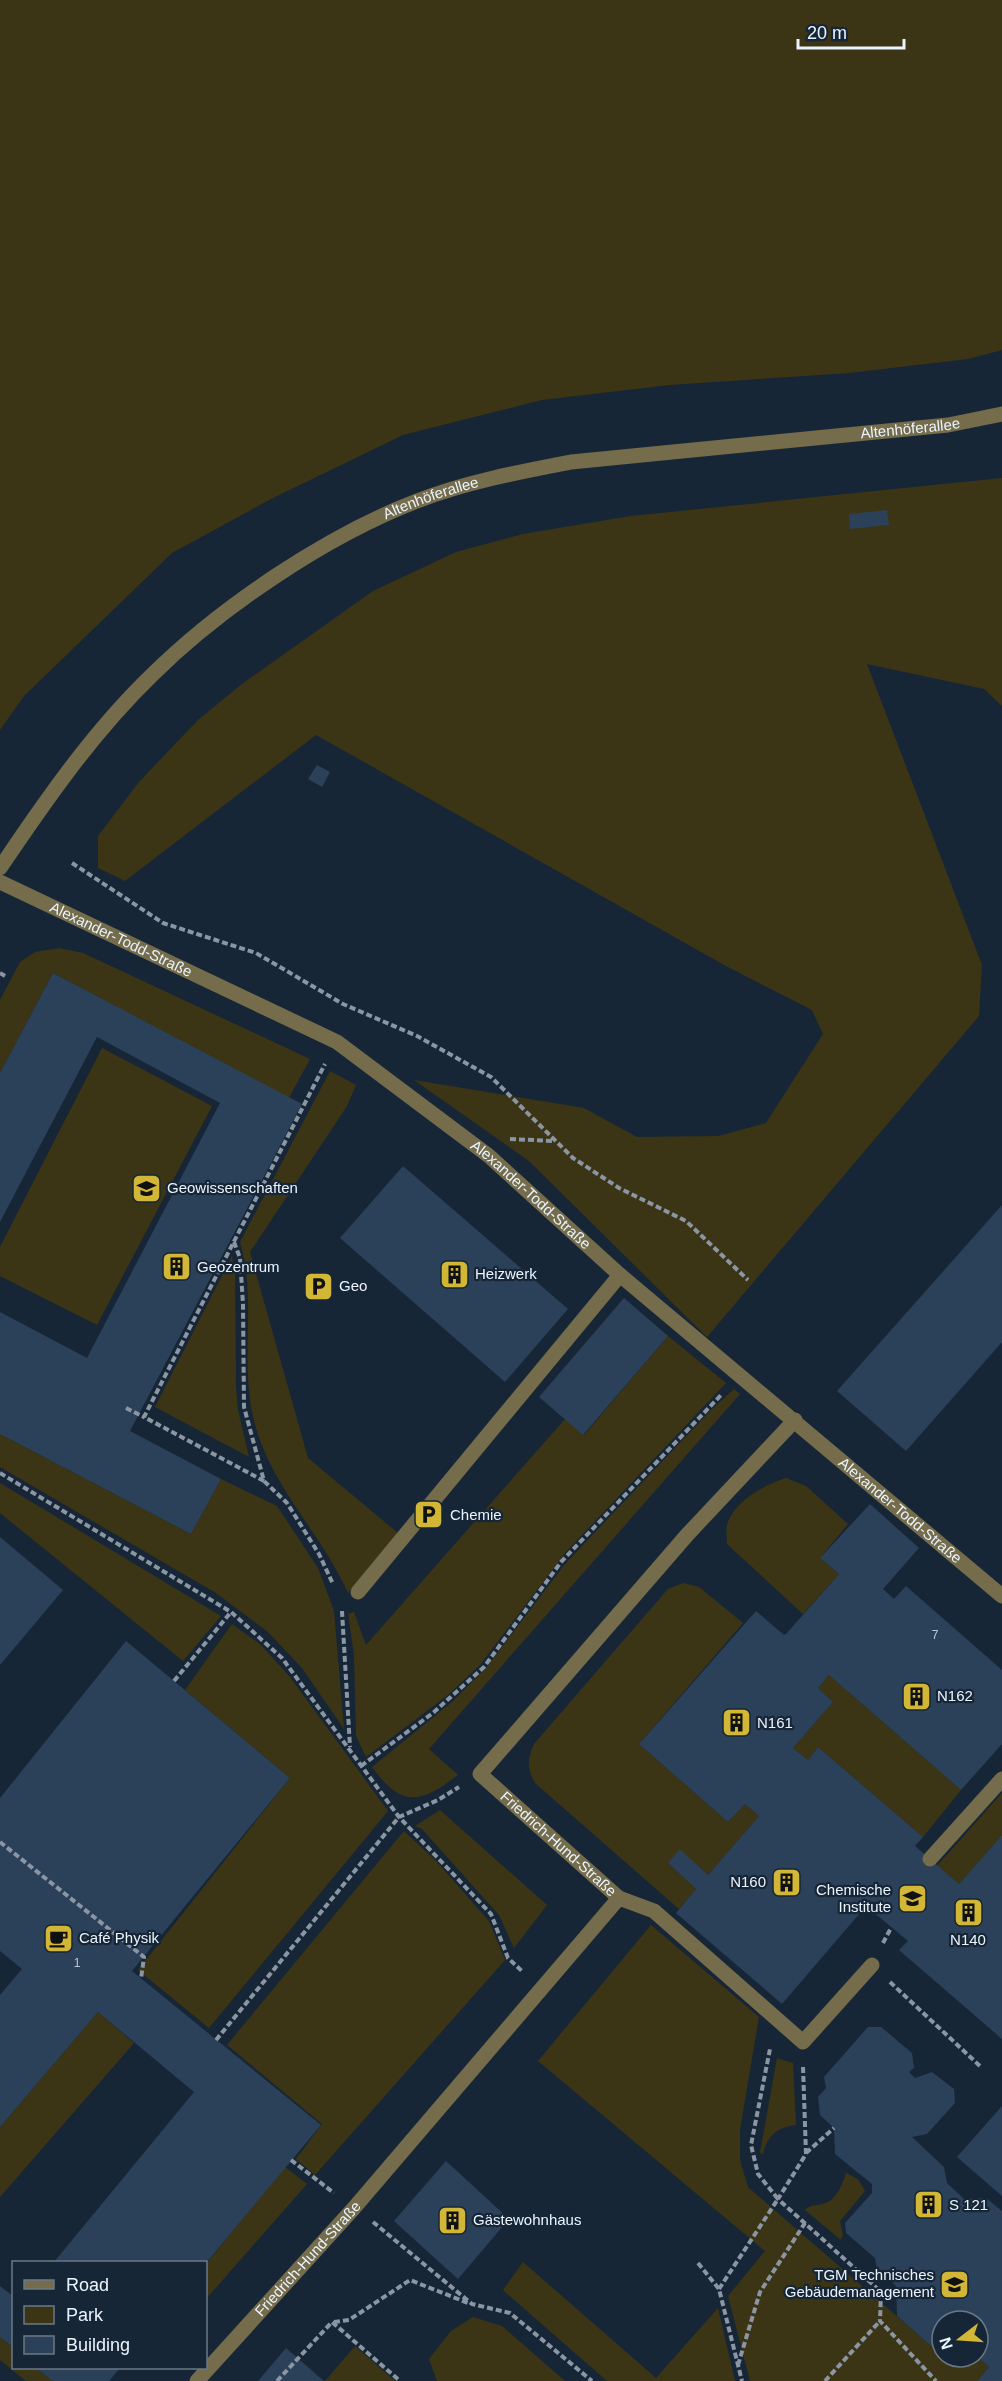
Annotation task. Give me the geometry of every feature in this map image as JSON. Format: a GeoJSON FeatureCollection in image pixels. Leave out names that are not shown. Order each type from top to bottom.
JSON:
{"type":"FeatureCollection","features":[{"type":"Feature","properties":{"kind":"street","name":"Altenhöferallee"},"geometry":{"type":"LineString","coordinates":[[0,868],[94,738],[152,675],[217,618],[303,560],[381,516],[457,488],[513,472],[571,462],[948,425],[1002,414]]}},
{"type":"Feature","properties":{"kind":"street","name":"Alexander-Todd-Straße"},"geometry":{"type":"LineString","coordinates":[[0,882],[337,1042],[489,1156],[620,1275],[1002,1596]]}},
{"type":"Feature","properties":{"kind":"street"},"geometry":{"type":"LineString","coordinates":[[358,1592],[620,1275]]}},
{"type":"Feature","properties":{"kind":"street"},"geometry":{"type":"LineString","coordinates":[[480,1774],[687,1535],[795,1420]]}},
{"type":"Feature","properties":{"kind":"street","name":"Friedrich-Hund-Straße"},"geometry":{"type":"LineString","coordinates":[[197,2381],[354,2208],[619,1898],[480,1774]]}},
{"type":"Feature","properties":{"kind":"street"},"geometry":{"type":"LineString","coordinates":[[930,1859],[1002,1779]]}},
{"type":"Feature","properties":{"kind":"street"},"geometry":{"type":"LineString","coordinates":[[619,1898],[654,1911],[803,2042],[872,1965]]}},
{"type":"Feature","properties":{"kind":"path"},"geometry":{"type":"LineString","coordinates":[[72,863],[164,923],[256,953],[343,1004],[417,1036],[491,1077],[573,1158],[619,1188],[686,1221],[748,1280]]}},
{"type":"Feature","properties":{"kind":"path"},"geometry":{"type":"LineString","coordinates":[[0,973],[5,976]]}},
{"type":"Feature","properties":{"kind":"path"},"geometry":{"type":"LineString","coordinates":[[144,1417],[337,1042]]}},
{"type":"Feature","properties":{"kind":"path"},"geometry":{"type":"LineString","coordinates":[[234,1242],[240,1258],[243,1304],[244,1407],[264,1481]]}},
{"type":"Feature","properties":{"kind":"path"},"geometry":{"type":"LineString","coordinates":[[361,1766],[433,1713],[484,1667],[561,1562],[741,1376]]}},
{"type":"Feature","properties":{"kind":"path"},"geometry":{"type":"LineString","coordinates":[[126,1408],[264,1481],[287,1503],[319,1554],[337,1595]]}},
{"type":"Feature","properties":{"kind":"path"},"geometry":{"type":"LineString","coordinates":[[0,1473],[231,1612],[282,1658],[399,1817],[491,1914],[508,1958],[540,1989]]}},
{"type":"Feature","properties":{"kind":"path"},"geometry":{"type":"LineString","coordinates":[[342,1605],[350,1749]]}},
{"type":"Feature","properties":{"kind":"path"},"geometry":{"type":"LineString","coordinates":[[174,1681],[231,1612]]}},
{"type":"Feature","properties":{"kind":"path"},"geometry":{"type":"LineString","coordinates":[[216,2040],[399,1817],[438,1800],[480,1774]]}},
{"type":"Feature","properties":{"kind":"path"},"geometry":{"type":"LineString","coordinates":[[0,1842],[144,1957],[141,1979]]}},
{"type":"Feature","properties":{"kind":"path"},"geometry":{"type":"LineString","coordinates":[[872,1965],[981,2067]]}},
{"type":"Feature","properties":{"kind":"path"},"geometry":{"type":"LineString","coordinates":[[776,2019],[751,2145],[758,2174],[778,2199],[881,2292],[880,2321],[825,2381]]}},
{"type":"Feature","properties":{"kind":"path"},"geometry":{"type":"LineString","coordinates":[[803,2042],[806,2154]]}},
{"type":"Feature","properties":{"kind":"path"},"geometry":{"type":"LineString","coordinates":[[719,2289],[806,2154],[834,2128]]}},
{"type":"Feature","properties":{"kind":"path"},"geometry":{"type":"LineString","coordinates":[[291,2160],[310,2175]]}},
{"type":"Feature","properties":{"kind":"path"},"geometry":{"type":"LineString","coordinates":[[738,2365],[760,2292],[805,2223]]}},
{"type":"Feature","properties":{"kind":"path"},"geometry":{"type":"LineString","coordinates":[[388,2233],[472,2304]]}},
{"type":"Feature","properties":{"kind":"path"},"geometry":{"type":"LineString","coordinates":[[698,2263],[719,2289],[742,2381]]}},
{"type":"Feature","properties":{"kind":"path"},"geometry":{"type":"LineString","coordinates":[[277,2381],[332,2322],[349,2320],[410,2280],[472,2304],[510,2313],[592,2381]]}},
{"type":"Feature","properties":{"kind":"path"},"geometry":{"type":"LineString","coordinates":[[880,2321],[936,2381]]}},
{"type":"Feature","properties":{"kind":"path"},"geometry":{"type":"LineString","coordinates":[[332,2322],[400,2381]]}},
{"type":"Feature","properties":{"kind":"green space"},"geometry":{"type":"Polygon","coordinates":[[[0,0],[1002,0],[1002,350],[968,359],[849,373],[669,385],[542,400],[403,435],[273,498],[172,553],[24,696],[0,730],[0,0]]]}},
{"type":"Feature","properties":{"kind":"green space"},"geometry":{"type":"Polygon","coordinates":[[[1002,478],[1002,706],[984,689],[867,664],[982,965],[979,1016],[707,1337],[529,1161],[414,1080],[584,1108],[637,1137],[719,1136],[766,1123],[823,1034],[812,1010],[726,966],[316,735],[125,881],[98,868],[98,836],[139,782],[198,720],[242,684],[373,591],[456,552],[523,534],[631,516],[1002,478]]]}},
{"type":"Feature","properties":{"kind":"green space"},"geometry":{"type":"Polygon","coordinates":[[[59,948],[83,953],[310,1059],[289,1098],[53,973],[0,1073],[0,1000],[20,962],[35,952],[59,948]]]}},
{"type":"Feature","properties":{"kind":"green space"},"geometry":{"type":"Polygon","coordinates":[[[102,1048],[212,1106],[97,1325],[0,1276],[0,1247],[102,1048]]]}},
{"type":"Feature","properties":{"kind":"green space"},"geometry":{"type":"Polygon","coordinates":[[[330,1071],[356,1085],[347,1106],[250,1252],[308,1458],[398,1533],[348,1593],[324,1549],[282,1485],[260,1440],[249,1394],[247,1285],[240,1242],[330,1071]]]}},
{"type":"Feature","properties":{"kind":"green space"},"geometry":{"type":"Polygon","coordinates":[[[232,1256],[235,1273],[236,1387],[238,1410],[249,1457],[155,1407],[232,1256]]]}},
{"type":"Feature","properties":{"kind":"green space"},"geometry":{"type":"Polygon","coordinates":[[[668,1336],[726,1383],[565,1553],[480,1665],[448,1695],[366,1757],[356,1736],[354,1655],[348,1614],[354,1612],[366,1645],[565,1419],[584,1435],[668,1336]]]}},
{"type":"Feature","properties":{"kind":"green space"},"geometry":{"type":"Polygon","coordinates":[[[734,1389],[740,1394],[429,1749],[458,1775],[433,1792],[422,1796],[402,1795],[393,1790],[372,1767],[452,1702],[486,1668],[565,1564],[711,1410],[734,1389]]]}},
{"type":"Feature","properties":{"kind":"green space"},"geometry":{"type":"Polygon","coordinates":[[[0,1434],[191,1534],[221,1479],[277,1506],[318,1568],[334,1611],[344,1729],[302,1668],[268,1632],[216,1593],[0,1467],[0,1434]]]}},
{"type":"Feature","properties":{"kind":"green space"},"geometry":{"type":"Polygon","coordinates":[[[786,1478],[806,1486],[848,1524],[820,1558],[839,1574],[803,1614],[727,1544],[727,1525],[743,1501],[768,1485],[786,1478]]]}},
{"type":"Feature","properties":{"kind":"green space"},"geometry":{"type":"Polygon","coordinates":[[[0,1483],[221,1616],[183,1661],[0,1513],[0,1483]]]}},
{"type":"Feature","properties":{"kind":"green space"},"geometry":{"type":"Polygon","coordinates":[[[683,1583],[699,1587],[743,1623],[639,1744],[728,1822],[745,1804],[759,1816],[708,1875],[680,1850],[668,1863],[696,1889],[679,1909],[535,1783],[529,1764],[534,1744],[668,1589],[683,1583]]]}},
{"type":"Feature","properties":{"kind":"green space"},"geometry":{"type":"Polygon","coordinates":[[[232,1624],[260,1644],[290,1677],[388,1811],[209,2028],[138,1970],[290,1778],[185,1690],[232,1624]]]}},
{"type":"Feature","properties":{"kind":"green space"},"geometry":{"type":"Polygon","coordinates":[[[829,1675],[961,1790],[923,1837],[818,1747],[808,1760],[793,1748],[833,1702],[818,1688],[829,1675]]]}},
{"type":"Feature","properties":{"kind":"green space"},"geometry":{"type":"Polygon","coordinates":[[[1002,1793],[1002,1835],[959,1884],[937,1866],[1002,1793]]]}},
{"type":"Feature","properties":{"kind":"green space"},"geometry":{"type":"Polygon","coordinates":[[[440,1810],[547,1905],[514,1948],[499,1915],[422,1829],[415,1826],[440,1810]]]}},
{"type":"Feature","properties":{"kind":"green space"},"geometry":{"type":"Polygon","coordinates":[[[404,1831],[436,1861],[489,1921],[505,1960],[315,2175],[296,2159],[322,2124],[227,2045],[404,1831]]]}},
{"type":"Feature","properties":{"kind":"green space"},"geometry":{"type":"Polygon","coordinates":[[[651,1925],[759,2017],[740,2130],[740,2160],[748,2187],[930,2345],[930,2369],[987,2369],[977,2381],[750,2381],[728,2296],[765,2251],[538,2061],[651,1925]]]}},
{"type":"Feature","properties":{"kind":"green space"},"geometry":{"type":"Polygon","coordinates":[[[98,2012],[134,2043],[0,2197],[0,2127],[98,2012]]]}},
{"type":"Feature","properties":{"kind":"green space"},"geometry":{"type":"Polygon","coordinates":[[[777,2058],[793,2063],[796,2125],[774,2133],[767,2142],[763,2154],[760,2153],[777,2058]]]}},
{"type":"Feature","properties":{"kind":"green space"},"geometry":{"type":"Polygon","coordinates":[[[285,2167],[307,2184],[207,2298],[207,2263],[285,2167]]]}},
{"type":"Feature","properties":{"kind":"green space"},"geometry":{"type":"Polygon","coordinates":[[[846,2173],[858,2179],[865,2191],[840,2221],[843,2235],[841,2240],[805,2210],[832,2199],[841,2187],[846,2173]]]}},
{"type":"Feature","properties":{"kind":"green space"},"geometry":{"type":"Polygon","coordinates":[[[523,2262],[656,2378],[718,2308],[735,2381],[607,2381],[503,2290],[523,2262]]]}},
{"type":"Feature","properties":{"kind":"green space"},"geometry":{"type":"Polygon","coordinates":[[[473,2317],[502,2326],[565,2381],[437,2381],[429,2359],[451,2331],[473,2317]]]}},
{"type":"Feature","properties":{"kind":"green space"},"geometry":{"type":"Polygon","coordinates":[[[0,2337],[12,2347],[12,2369],[37,2369],[53,2381],[26,2381],[0,2360],[0,2337]]]}},
{"type":"Feature","properties":{"kind":"green space"},"geometry":{"type":"Polygon","coordinates":[[[355,2346],[395,2381],[325,2381],[355,2346]]]}},
{"type":"Feature","properties":{"kind":"building"},"geometry":{"type":"Polygon","coordinates":[[[887,510],[889,525],[850,529],[849,514],[887,510]]]}},
{"type":"Feature","properties":{"kind":"building"},"geometry":{"type":"Polygon","coordinates":[[[317,765],[330,772],[322,787],[308,779],[317,765]]]}},
{"type":"Feature","properties":{"kind":"building","name":"Geozentrum"},"geometry":{"type":"Polygon","coordinates":[[[53,973],[302,1104],[130,1431],[221,1479],[191,1534],[0,1434],[0,1312],[87,1358],[220,1103],[97,1037],[0,1222],[0,1073],[53,973]]]}},
{"type":"Feature","properties":{"kind":"building","name":"Heizwerk"},"geometry":{"type":"Polygon","coordinates":[[[403,1166],[568,1309],[505,1382],[340,1238],[403,1166]]]}},
{"type":"Feature","properties":{"kind":"building"},"geometry":{"type":"Polygon","coordinates":[[[1002,1205],[1002,1342],[906,1451],[837,1391],[1002,1205]]]}},
{"type":"Feature","properties":{"kind":"building"},"geometry":{"type":"Polygon","coordinates":[[[624,1298],[668,1336],[583,1435],[539,1397],[624,1298]]]}},
{"type":"Feature","properties":{"kind":"building"},"geometry":{"type":"Polygon","coordinates":[[[870,1504],[919,1548],[883,1589],[894,1599],[906,1586],[1002,1670],[1002,1744],[961,1790],[829,1675],[818,1688],[833,1702],[793,1748],[808,1760],[818,1747],[923,1837],[915,1846],[959,1884],[1002,1835],[1002,2039],[899,1950],[908,1941],[866,1906],[782,2004],[676,1913],[696,1889],[668,1863],[680,1849],[708,1875],[759,1816],[745,1804],[728,1822],[639,1744],[756,1611],[784,1635],[786,1634],[839,1574],[820,1558],[870,1504]]]}},
{"type":"Feature","properties":{"kind":"building"},"geometry":{"type":"Polygon","coordinates":[[[0,1537],[63,1590],[0,1665],[0,1537]]]}},
{"type":"Feature","properties":{"kind":"building"},"geometry":{"type":"Polygon","coordinates":[[[126,1641],[290,1778],[132,1971],[321,2125],[207,2262],[55,2261],[194,2092],[98,2012],[0,2127],[0,1995],[22,1969],[0,1951],[0,1798],[126,1641]]]}},
{"type":"Feature","properties":{"kind":"building","name":"S 121"},"geometry":{"type":"Polygon","coordinates":[[[868,2027],[881,2027],[912,2053],[914,2068],[909,2072],[915,2078],[932,2072],[954,2089],[955,2103],[927,2134],[912,2137],[944,2167],[947,2183],[964,2199],[986,2198],[1002,2211],[1002,2381],[977,2381],[987,2369],[990,2369],[990,2309],[930,2309],[930,2345],[897,2316],[896,2286],[877,2269],[875,2258],[846,2233],[845,2223],[872,2193],[872,2184],[835,2154],[834,2128],[820,2115],[818,2097],[826,2088],[824,2077],[868,2027]]]}},
{"type":"Feature","properties":{"kind":"building"},"geometry":{"type":"Polygon","coordinates":[[[1002,2106],[1002,2196],[957,2157],[1002,2106]]]}},
{"type":"Feature","properties":{"kind":"building","name":"Gästewohnhaus"},"geometry":{"type":"Polygon","coordinates":[[[446,2161],[509,2219],[458,2279],[394,2221],[446,2161]]]}},
{"type":"Feature","properties":{"kind":"building"},"geometry":{"type":"Polygon","coordinates":[[[0,2286],[12,2295],[12,2346],[0,2337],[0,2286]]]}},
{"type":"Feature","properties":{"kind":"building"},"geometry":{"type":"Polygon","coordinates":[[[286,2348],[317,2375],[324,2381],[258,2381],[286,2348]]]}},
{"type":"Feature","properties":{"kind":"building"},"geometry":{"type":"Polygon","coordinates":[[[37,2369],[119,2369],[109,2381],[53,2381],[37,2369]]]}},
{"type":"Feature","properties":{"kind":"place","name":"Geowissenschaften"},"geometry":{"type":"Point","coordinates":[146,1188]}},
{"type":"Feature","properties":{"kind":"place","name":"Geozentrum"},"geometry":{"type":"Point","coordinates":[176,1267]}},
{"type":"Feature","properties":{"kind":"place","name":"Heizwerk"},"geometry":{"type":"Point","coordinates":[454,1274]}},
{"type":"Feature","properties":{"kind":"place","name":"Geo"},"geometry":{"type":"Point","coordinates":[318,1286]}},
{"type":"Feature","properties":{"kind":"place","name":"Chemie"},"geometry":{"type":"Point","coordinates":[429,1515]}},
{"type":"Feature","properties":{"kind":"place","name":"N162"},"geometry":{"type":"Point","coordinates":[916,1696]}},
{"type":"Feature","properties":{"kind":"place","name":"N161"},"geometry":{"type":"Point","coordinates":[736,1723]}},
{"type":"Feature","properties":{"kind":"place","name":"N160"},"geometry":{"type":"Point","coordinates":[787,1882]}},
{"type":"Feature","properties":{"kind":"place","name":"Chemische Institute"},"geometry":{"type":"Point","coordinates":[912,1899]}},
{"type":"Feature","properties":{"kind":"place","name":"N140"},"geometry":{"type":"Point","coordinates":[968,1913]}},
{"type":"Feature","properties":{"kind":"place","name":"Café Physik"},"geometry":{"type":"Point","coordinates":[58,1938]}},
{"type":"Feature","properties":{"kind":"place","name":"S 121"},"geometry":{"type":"Point","coordinates":[928,2205]}},
{"type":"Feature","properties":{"kind":"place","name":"Gästewohnhaus"},"geometry":{"type":"Point","coordinates":[452,2220]}},
{"type":"Feature","properties":{"kind":"place","name":"TGM Technisches Gebäudemanagement"},"geometry":{"type":"Point","coordinates":[955,2284]}}]}
